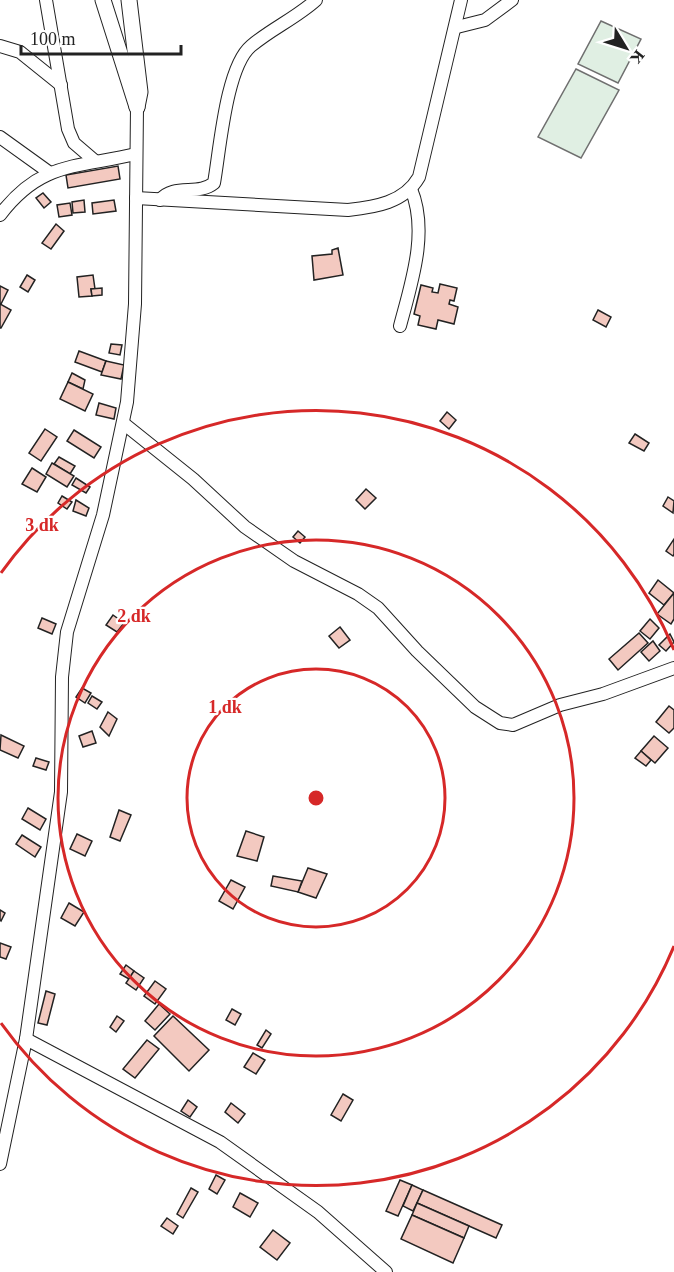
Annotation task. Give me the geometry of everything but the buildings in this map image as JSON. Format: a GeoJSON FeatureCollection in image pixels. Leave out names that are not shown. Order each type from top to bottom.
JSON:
{"type":"FeatureCollection","features":[{"type":"Feature","properties":{"kind":"main road"},"geometry":{"type":"LineString","coordinates":[[103,0],[136,107]]}},
{"type":"Feature","properties":{"kind":"main road"},"geometry":{"type":"LineString","coordinates":[[129,0],[140,92],[136,107]]}},
{"type":"Feature","properties":{"kind":"street"},"geometry":{"type":"LineString","coordinates":[[46,0],[70,136],[74,143],[95,161]]}},
{"type":"Feature","properties":{"kind":"street"},"geometry":{"type":"LineString","coordinates":[[160,200],[171,190],[207,188],[214,183],[237,63],[250,46],[290,21],[315,0]]}},
{"type":"Feature","properties":{"kind":"street"},"geometry":{"type":"LineString","coordinates":[[136,198],[348,210],[382,204],[399,198],[411,189],[419,177],[457,27],[461,0]]}},
{"type":"Feature","properties":{"kind":"street"},"geometry":{"type":"LineString","coordinates":[[457,27],[485,20],[512,0]]}},
{"type":"Feature","properties":{"kind":"street"},"geometry":{"type":"LineString","coordinates":[[0,46],[20,52],[61,85]]}},
{"type":"Feature","properties":{"kind":"street"},"geometry":{"type":"LineString","coordinates":[[0,1164],[26,1039],[61,792],[62,677],[67,632],[103,515],[127,402],[135,304],[136,107]]}},
{"type":"Feature","properties":{"kind":"street"},"geometry":{"type":"LineString","coordinates":[[0,137],[50,173]]}},
{"type":"Feature","properties":{"kind":"street"},"geometry":{"type":"LineString","coordinates":[[0,215],[23,188],[50,173],[95,161],[136,154]]}},
{"type":"Feature","properties":{"kind":"street"},"geometry":{"type":"LineString","coordinates":[[400,326],[417,248],[415,206],[411,189]]}},
{"type":"Feature","properties":{"kind":"street"},"geometry":{"type":"LineString","coordinates":[[123,423],[193,479],[245,527],[294,561],[358,594],[378,608],[417,651],[475,707],[500,723],[513,725],[560,705],[603,694],[674,668]]}},
{"type":"Feature","properties":{"kind":"street"},"geometry":{"type":"LineString","coordinates":[[26,1039],[220,1142],[318,1212],[386,1272]]}},
{"type":"Feature","properties":{"kind":"green space"},"geometry":{"type":"Polygon","coordinates":[[[601,21],[641,39],[618,83],[578,64],[601,21]]]}},
{"type":"Feature","properties":{"kind":"green space"},"geometry":{"type":"Polygon","coordinates":[[[576,69],[619,90],[581,158],[538,137],[576,69]]]}}]}
